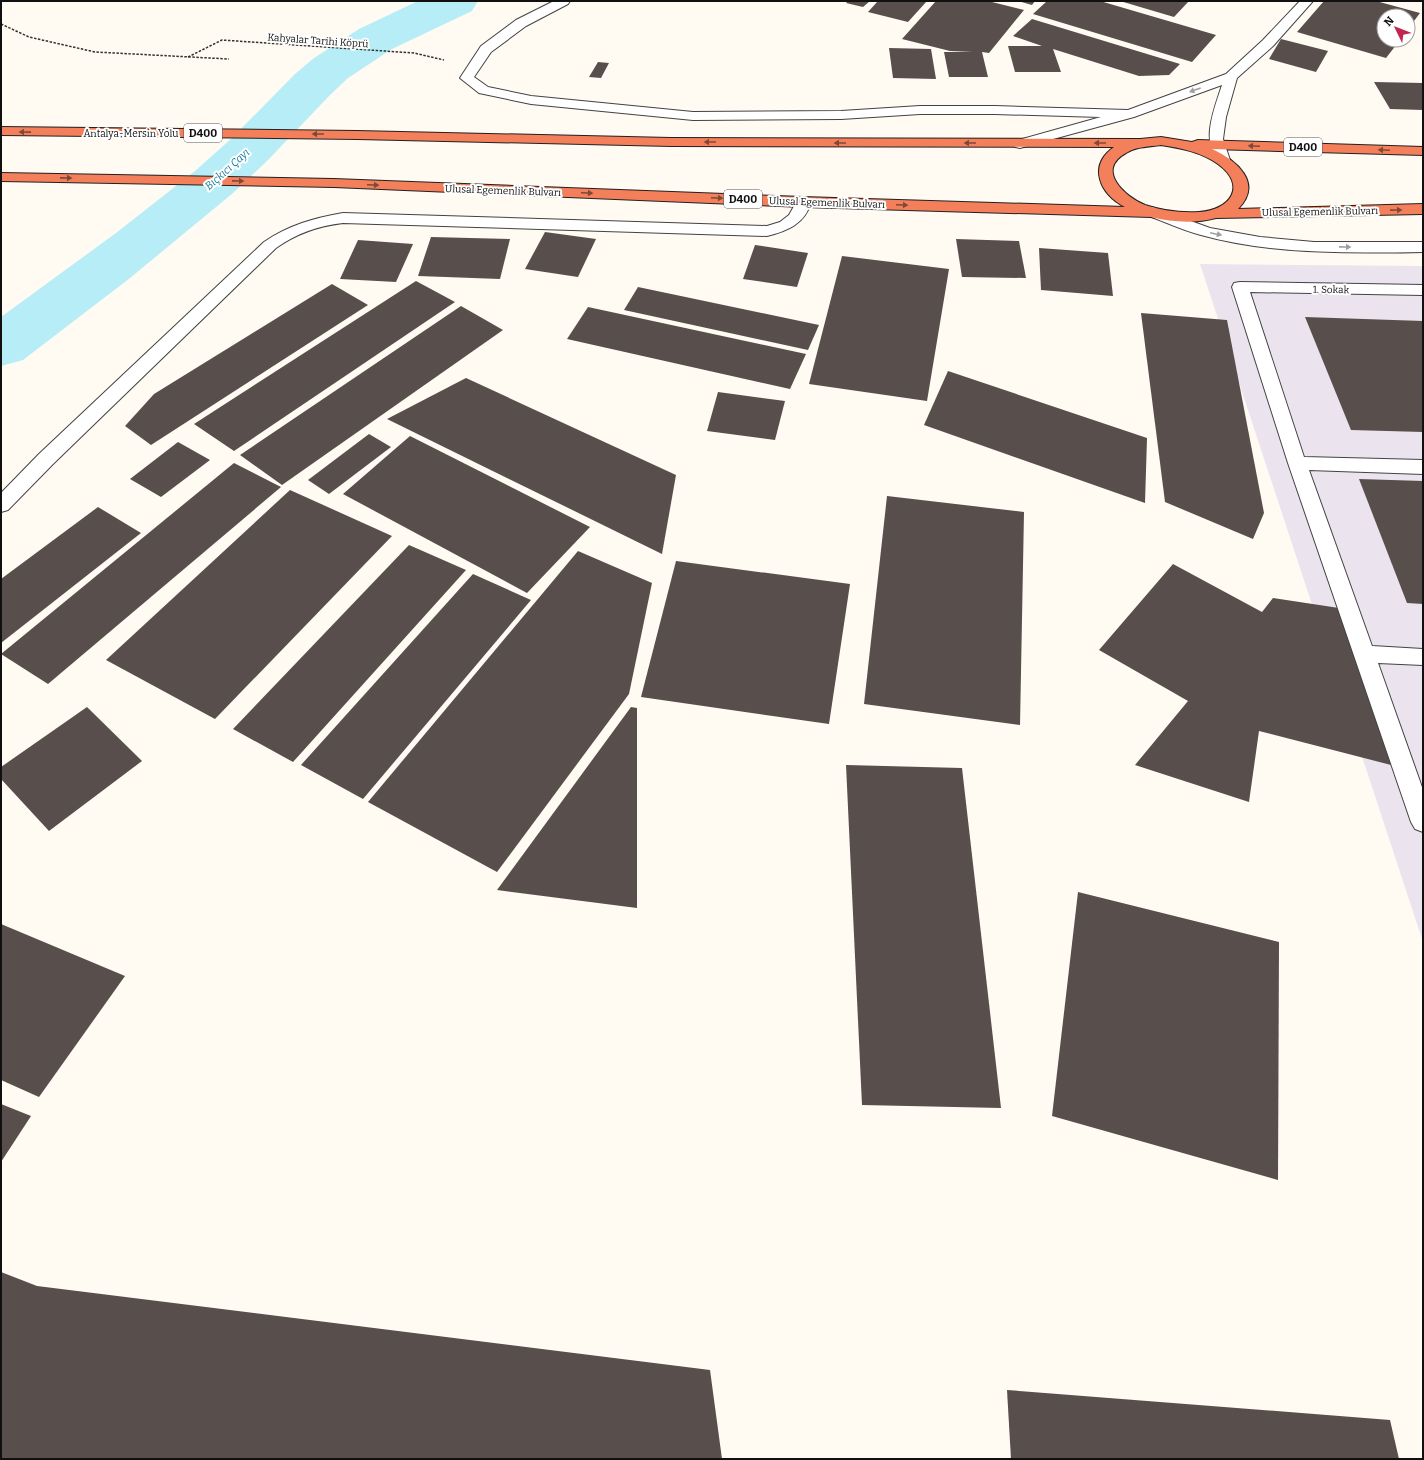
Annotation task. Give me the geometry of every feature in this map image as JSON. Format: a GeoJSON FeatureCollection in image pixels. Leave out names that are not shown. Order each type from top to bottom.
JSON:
{"type":"FeatureCollection","features":[{"type":"Feature","properties":{"kind":"highway","name":"Antalya-Mersin Yolu"},"geometry":{"type":"LineString","coordinates":[[1,131],[356,135],[671,142],[1020,144]]}},
{"type":"Feature","properties":{"kind":"highway"},"geometry":{"type":"LineString","coordinates":[[1152,212],[1132,204],[1117,194],[1107,182],[1104,169],[1110,158],[1122,149],[1139,143],[1161,141],[1184,144],[1206,151],[1223,160],[1237,172],[1242,184],[1240,196],[1232,206],[1217,214]]}},
{"type":"Feature","properties":{"kind":"highway","name":"D400"},"geometry":{"type":"LineString","coordinates":[[1020,144],[1139,143]]}},
{"type":"Feature","properties":{"kind":"highway","name":"D400"},"geometry":{"type":"LineString","coordinates":[[1184,144],[1423,151]]}},
{"type":"Feature","properties":{"kind":"highway","name":"Ulusal Egemenlik Bulvarı"},"geometry":{"type":"LineString","coordinates":[[1,177],[334,183],[803,202],[1152,212],[1175,217],[1197,217],[1217,214],[1423,209]]}},
{"type":"Feature","properties":{"kind":"street"},"geometry":{"type":"LineString","coordinates":[[564,1],[521,23],[486,49],[467,78],[484,90],[531,100],[692,116],[841,114],[920,110],[994,110],[1129,114]]}},
{"type":"Feature","properties":{"kind":"street"},"geometry":{"type":"LineString","coordinates":[[1020,144],[1129,114],[1231,76],[1268,43],[1307,1]]}},
{"type":"Feature","properties":{"kind":"street"},"geometry":{"type":"LineString","coordinates":[[1223,160],[1216,140],[1219,117],[1231,76]]}},
{"type":"Feature","properties":{"kind":"street"},"geometry":{"type":"LineString","coordinates":[[1,505],[46,459],[270,245],[285,234],[304,226],[321,221],[343,218],[767,231],[784,226],[797,217],[802,210],[803,202]]}},
{"type":"Feature","properties":{"kind":"street"},"geometry":{"type":"LineString","coordinates":[[1152,212],[1206,232],[1241,239],[1296,246],[1423,247]]}},
{"type":"Feature","properties":{"kind":"street","name":"1. Sokak"},"geometry":{"type":"LineString","coordinates":[[1297,463],[1240,287],[1423,290]]}},
{"type":"Feature","properties":{"kind":"street"},"geometry":{"type":"LineString","coordinates":[[1,485],[46,459]]}},
{"type":"Feature","properties":{"kind":"street"},"geometry":{"type":"LineString","coordinates":[[1423,467],[1297,463],[1423,822]]}},
{"type":"Feature","properties":{"kind":"street"},"geometry":{"type":"LineString","coordinates":[[1364,654],[1423,657]]}},
{"type":"Feature","properties":{"kind":"path"},"geometry":{"type":"LineString","coordinates":[[1,24],[29,37],[95,52],[229,60]]}},
{"type":"Feature","properties":{"kind":"path","name":"Kahyalar Tarihi Köprü"},"geometry":{"type":"LineString","coordinates":[[188,57],[222,40],[414,53]]}},
{"type":"Feature","properties":{"kind":"shaded area"},"geometry":{"type":"Polygon","coordinates":[[[1200,264],[1423,266],[1423,942],[1200,264]]]}},
{"type":"Feature","properties":{"kind":"building"},"geometry":{"type":"Polygon","coordinates":[[[848,1],[870,1],[863,7],[846,3],[848,1]]]}},
{"type":"Feature","properties":{"kind":"building"},"geometry":{"type":"Polygon","coordinates":[[[878,1],[927,1],[908,22],[868,12],[878,1]]]}},
{"type":"Feature","properties":{"kind":"building"},"geometry":{"type":"Polygon","coordinates":[[[936,1],[988,1],[1024,10],[989,53],[982,52],[988,77],[949,77],[944,52],[973,52],[950,51],[902,39],[936,1]]]}},
{"type":"Feature","properties":{"kind":"building"},"geometry":{"type":"Polygon","coordinates":[[[1018,1],[1035,1],[1032,5],[1018,1]]]}},
{"type":"Feature","properties":{"kind":"building"},"geometry":{"type":"Polygon","coordinates":[[[1047,1],[1100,1],[1216,35],[1192,62],[1033,14],[1047,1]]]}},
{"type":"Feature","properties":{"kind":"building"},"geometry":{"type":"Polygon","coordinates":[[[1120,1],[1189,1],[1174,17],[1120,1]]]}},
{"type":"Feature","properties":{"kind":"building"},"geometry":{"type":"Polygon","coordinates":[[[1324,1],[1376,1],[1402,8],[1376,8],[1376,48],[1394,48],[1386,58],[1297,32],[1324,1]]]}},
{"type":"Feature","properties":{"kind":"building"},"geometry":{"type":"Polygon","coordinates":[[[1416,12],[1420,13],[1416,18],[1416,12]]]}},
{"type":"Feature","properties":{"kind":"building"},"geometry":{"type":"Polygon","coordinates":[[[1032,19],[1180,64],[1169,75],[1139,76],[1053,49],[1061,72],[1015,72],[1008,46],[1042,46],[1013,36],[1032,19]]]}},
{"type":"Feature","properties":{"kind":"building"},"geometry":{"type":"Polygon","coordinates":[[[1281,39],[1328,51],[1316,72],[1269,59],[1281,39]]]}},
{"type":"Feature","properties":{"kind":"building"},"geometry":{"type":"Polygon","coordinates":[[[889,48],[931,49],[936,79],[893,78],[889,48]]]}},
{"type":"Feature","properties":{"kind":"building"},"geometry":{"type":"Polygon","coordinates":[[[598,62],[609,63],[601,78],[589,77],[598,62]]]}},
{"type":"Feature","properties":{"kind":"building"},"geometry":{"type":"Polygon","coordinates":[[[1374,82],[1423,83],[1423,110],[1390,109],[1374,82]]]}},
{"type":"Feature","properties":{"kind":"building"},"geometry":{"type":"Polygon","coordinates":[[[545,232],[596,239],[578,277],[525,269],[545,232]]]}},
{"type":"Feature","properties":{"kind":"building"},"geometry":{"type":"Polygon","coordinates":[[[431,237],[510,239],[500,279],[418,276],[431,237]]]}},
{"type":"Feature","properties":{"kind":"building"},"geometry":{"type":"Polygon","coordinates":[[[956,239],[1019,241],[1026,278],[962,277],[956,239]]]}},
{"type":"Feature","properties":{"kind":"building"},"geometry":{"type":"Polygon","coordinates":[[[358,240],[413,244],[396,282],[340,279],[358,240]]]}},
{"type":"Feature","properties":{"kind":"building"},"geometry":{"type":"Polygon","coordinates":[[[755,245],[808,253],[797,287],[743,279],[755,245]]]}},
{"type":"Feature","properties":{"kind":"building"},"geometry":{"type":"Polygon","coordinates":[[[1039,248],[1108,253],[1113,296],[1041,290],[1039,248]]]}},
{"type":"Feature","properties":{"kind":"building"},"geometry":{"type":"Polygon","coordinates":[[[842,256],[949,269],[927,401],[809,384],[842,256]]]}},
{"type":"Feature","properties":{"kind":"building"},"geometry":{"type":"Polygon","coordinates":[[[416,281],[455,302],[234,451],[194,424],[416,281]]]}},
{"type":"Feature","properties":{"kind":"building"},"geometry":{"type":"Polygon","coordinates":[[[332,284],[368,305],[151,445],[125,426],[154,394],[332,284]]]}},
{"type":"Feature","properties":{"kind":"building"},"geometry":{"type":"Polygon","coordinates":[[[638,287],[819,325],[808,350],[624,310],[638,287]]]}},
{"type":"Feature","properties":{"kind":"building"},"geometry":{"type":"Polygon","coordinates":[[[461,306],[503,330],[282,485],[240,455],[461,306]]]}},
{"type":"Feature","properties":{"kind":"building"},"geometry":{"type":"Polygon","coordinates":[[[588,307],[806,354],[790,389],[567,339],[588,307]]]}},
{"type":"Feature","properties":{"kind":"building"},"geometry":{"type":"Polygon","coordinates":[[[1141,313],[1227,320],[1264,513],[1253,539],[1165,502],[1141,313]]]}},
{"type":"Feature","properties":{"kind":"building"},"geometry":{"type":"Polygon","coordinates":[[[1305,317],[1423,321],[1423,432],[1351,430],[1305,317]]]}},
{"type":"Feature","properties":{"kind":"building"},"geometry":{"type":"Polygon","coordinates":[[[948,371],[1147,438],[1145,503],[924,425],[948,371]]]}},
{"type":"Feature","properties":{"kind":"building"},"geometry":{"type":"Polygon","coordinates":[[[466,378],[676,475],[662,554],[387,419],[466,378]]]}},
{"type":"Feature","properties":{"kind":"building"},"geometry":{"type":"Polygon","coordinates":[[[718,392],[785,401],[775,440],[707,431],[718,392]]]}},
{"type":"Feature","properties":{"kind":"building"},"geometry":{"type":"Polygon","coordinates":[[[369,434],[391,447],[329,494],[308,480],[369,434]]]}},
{"type":"Feature","properties":{"kind":"building"},"geometry":{"type":"Polygon","coordinates":[[[410,436],[590,527],[527,593],[343,494],[410,436]]]}},
{"type":"Feature","properties":{"kind":"building"},"geometry":{"type":"Polygon","coordinates":[[[178,442],[210,460],[161,497],[130,479],[178,442]]]}},
{"type":"Feature","properties":{"kind":"building"},"geometry":{"type":"Polygon","coordinates":[[[234,463],[281,487],[48,684],[1,654],[234,463]]]}},
{"type":"Feature","properties":{"kind":"building"},"geometry":{"type":"Polygon","coordinates":[[[1359,479],[1423,481],[1423,604],[1407,603],[1359,479]]]}},
{"type":"Feature","properties":{"kind":"building"},"geometry":{"type":"Polygon","coordinates":[[[290,490],[392,536],[215,719],[106,660],[290,490]]]}},
{"type":"Feature","properties":{"kind":"building"},"geometry":{"type":"Polygon","coordinates":[[[887,496],[1024,512],[1020,725],[864,704],[887,496]]]}},
{"type":"Feature","properties":{"kind":"building"},"geometry":{"type":"Polygon","coordinates":[[[98,507],[141,533],[1,643],[1,579],[98,507]]]}},
{"type":"Feature","properties":{"kind":"building"},"geometry":{"type":"Polygon","coordinates":[[[409,545],[466,570],[293,762],[233,729],[409,545]]]}},
{"type":"Feature","properties":{"kind":"building"},"geometry":{"type":"Polygon","coordinates":[[[578,551],[652,583],[629,694],[497,872],[368,802],[578,551]]]}},
{"type":"Feature","properties":{"kind":"building"},"geometry":{"type":"Polygon","coordinates":[[[676,561],[850,584],[829,724],[641,697],[676,561]]]}},
{"type":"Feature","properties":{"kind":"building"},"geometry":{"type":"Polygon","coordinates":[[[1173,564],[1262,612],[1273,598],[1339,608],[1395,766],[1259,731],[1249,802],[1135,765],[1188,701],[1099,650],[1173,564]]]}},
{"type":"Feature","properties":{"kind":"building"},"geometry":{"type":"Polygon","coordinates":[[[473,574],[531,600],[363,799],[301,765],[473,574]]]}},
{"type":"Feature","properties":{"kind":"building"},"geometry":{"type":"Polygon","coordinates":[[[87,707],[142,761],[49,831],[1,779],[1,767],[87,707]]]}},
{"type":"Feature","properties":{"kind":"building"},"geometry":{"type":"Polygon","coordinates":[[[631,707],[637,708],[637,908],[497,890],[631,707]]]}},
{"type":"Feature","properties":{"kind":"building"},"geometry":{"type":"Polygon","coordinates":[[[846,765],[962,768],[1001,1108],[862,1105],[846,765]]]}},
{"type":"Feature","properties":{"kind":"building"},"geometry":{"type":"Polygon","coordinates":[[[1078,892],[1279,942],[1278,1180],[1052,1116],[1078,892]]]}},
{"type":"Feature","properties":{"kind":"building"},"geometry":{"type":"Polygon","coordinates":[[[1,924],[125,976],[39,1097],[1,1080],[1,924]]]}},
{"type":"Feature","properties":{"kind":"building"},"geometry":{"type":"Polygon","coordinates":[[[1,1104],[31,1116],[1,1162],[1,1104]]]}},
{"type":"Feature","properties":{"kind":"building"},"geometry":{"type":"Polygon","coordinates":[[[1,1272],[37,1286],[710,1370],[722,1459],[1,1459],[1,1272]]]}},
{"type":"Feature","properties":{"kind":"building"},"geometry":{"type":"Polygon","coordinates":[[[1007,1390],[1390,1420],[1399,1459],[1011,1459],[1007,1390]]]}},
{"type":"Feature","properties":{"kind":"waterway","name":"Bıçkıcı Çayı"},"geometry":{"type":"LineString","coordinates":[[1,346],[83,286],[188,204],[232,166],[276,124],[324,73],[346,57],[376,39],[456,1]]}}]}
